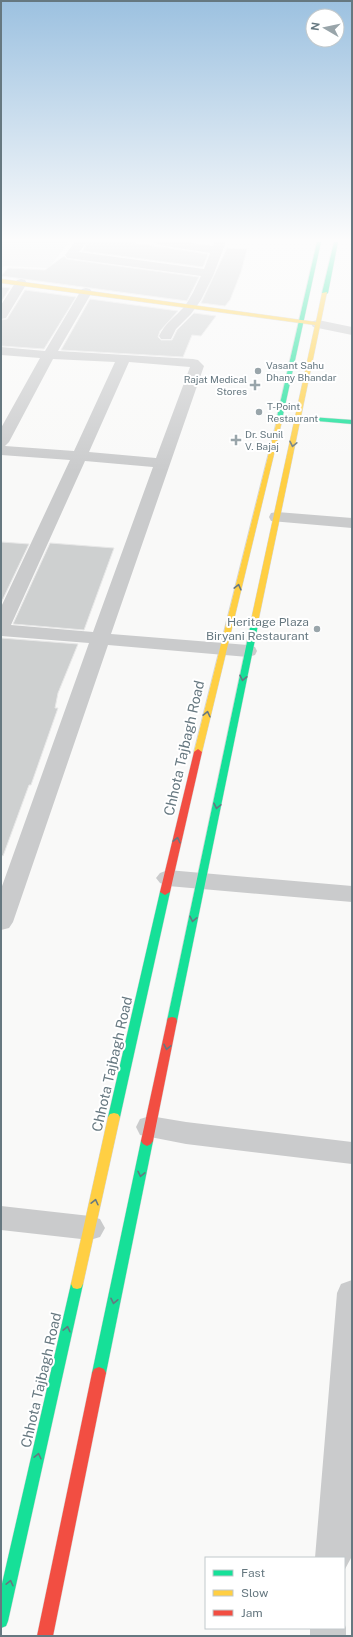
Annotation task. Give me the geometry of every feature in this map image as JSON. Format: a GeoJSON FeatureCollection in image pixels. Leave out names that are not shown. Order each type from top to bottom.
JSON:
{"type":"FeatureCollection","features":[{"type":"Feature","properties":{"kind":"main road"},"geometry":{"type":"LineString","coordinates":[[273,318],[318,324]]}},
{"type":"Feature","properties":{"kind":"main road"},"geometry":{"type":"LineString","coordinates":[[46,1636],[248,651],[317,336],[319,318]]}},
{"type":"Feature","properties":{"kind":"main road","name":"Chhota Tajbagh Road"},"geometry":{"type":"LineString","coordinates":[[1,1621],[168,878],[222,648],[280,417],[300,322]]}},
{"type":"Feature","properties":{"kind":"main road"},"geometry":{"type":"LineString","coordinates":[[280,417],[352,422]]}},
{"type":"Feature","properties":{"kind":"street"},"geometry":{"type":"LineString","coordinates":[[1,442],[70,318]]}},
{"type":"Feature","properties":{"kind":"street"},"geometry":{"type":"LineString","coordinates":[[159,360],[170,327],[178,318]]}},
{"type":"Feature","properties":{"kind":"street"},"geometry":{"type":"LineString","coordinates":[[318,324],[352,331]]}},
{"type":"Feature","properties":{"kind":"street"},"geometry":{"type":"LineString","coordinates":[[1,351],[49,355],[159,360],[193,363],[197,366],[1,922]]}},
{"type":"Feature","properties":{"kind":"street"},"geometry":{"type":"LineString","coordinates":[[1,627],[124,358]]}},
{"type":"Feature","properties":{"kind":"street"},"geometry":{"type":"LineString","coordinates":[[1,450],[162,463]]}},
{"type":"Feature","properties":{"kind":"street"},"geometry":{"type":"LineString","coordinates":[[277,517],[352,523]]}},
{"type":"Feature","properties":{"kind":"street"},"geometry":{"type":"LineString","coordinates":[[1,630],[248,651]]}},
{"type":"Feature","properties":{"kind":"street"},"geometry":{"type":"LineString","coordinates":[[168,878],[352,894]]}},
{"type":"Feature","properties":{"kind":"street"},"geometry":{"type":"LineString","coordinates":[[150,1127],[186,1134],[352,1153]]}},
{"type":"Feature","properties":{"kind":"street"},"geometry":{"type":"LineString","coordinates":[[1,1218],[90,1228]]}},
{"type":"Feature","properties":{"kind":"street"},"geometry":{"type":"LineString","coordinates":[[333,1557],[352,1293]]}},
{"type":"Feature","properties":{"kind":"building"},"geometry":{"type":"Polygon","coordinates":[[[63,318],[44,349],[1,346],[1,320],[63,318]]]}},
{"type":"Feature","properties":{"kind":"building"},"geometry":{"type":"Polygon","coordinates":[[[79,318],[171,318],[160,331],[158,337],[161,340],[172,340],[177,330],[189,318],[214,318],[201,336],[192,335],[183,357],[61,350],[79,318]]]}},
{"type":"Feature","properties":{"kind":"building"},"geometry":{"type":"Polygon","coordinates":[[[1,542],[29,544],[1,603],[1,542]]]}},
{"type":"Feature","properties":{"kind":"building"},"geometry":{"type":"Polygon","coordinates":[[[50,543],[114,548],[84,630],[13,624],[50,543]]]}},
{"type":"Feature","properties":{"kind":"building"},"geometry":{"type":"Polygon","coordinates":[[[1,638],[78,644],[58,693],[55,708],[58,708],[31,785],[29,785],[3,856],[1,855],[1,638]]]}},
{"type":"Feature","properties":{"kind":"traffic: fast"},"geometry":{"type":"LineString","coordinates":[[279,421],[302,318]]}},
{"type":"Feature","properties":{"kind":"traffic: fast"},"geometry":{"type":"LineString","coordinates":[[284,417],[352,422]]}},
{"type":"Feature","properties":{"kind":"traffic: fast"},"geometry":{"type":"LineString","coordinates":[[172,1021],[254,625]]}},
{"type":"Feature","properties":{"kind":"traffic: fast"},"geometry":{"type":"LineString","coordinates":[[114,1117],[165,892]]}},
{"type":"Feature","properties":{"kind":"traffic: fast"},"geometry":{"type":"LineString","coordinates":[[99,1373],[147,1141]]}},
{"type":"Feature","properties":{"kind":"traffic: fast"},"geometry":{"type":"LineString","coordinates":[[1,1621],[77,1284]]}},
{"type":"Feature","properties":{"kind":"traffic: slow"},"geometry":{"type":"LineString","coordinates":[[277,318],[318,324]]}},
{"type":"Feature","properties":{"kind":"traffic: slow"},"geometry":{"type":"LineString","coordinates":[[254,625],[320,318]]}},
{"type":"Feature","properties":{"kind":"traffic: slow"},"geometry":{"type":"LineString","coordinates":[[198,752],[279,421]]}},
{"type":"Feature","properties":{"kind":"traffic: slow"},"geometry":{"type":"LineString","coordinates":[[77,1284],[114,1117]]}},
{"type":"Feature","properties":{"kind":"traffic: jam"},"geometry":{"type":"LineString","coordinates":[[165,892],[198,752]]}},
{"type":"Feature","properties":{"kind":"traffic: jam"},"geometry":{"type":"LineString","coordinates":[[147,1141],[172,1021]]}},
{"type":"Feature","properties":{"kind":"traffic: jam"},"geometry":{"type":"LineString","coordinates":[[45,1636],[99,1373]]}},
{"type":"Feature","properties":{"kind":"place","name":"Vasant Sahu Dhany Bhandar"},"geometry":{"type":"Point","coordinates":[258,371]}},
{"type":"Feature","properties":{"kind":"place","name":"Rajat Medical Stores"},"geometry":{"type":"Point","coordinates":[255,385]}},
{"type":"Feature","properties":{"kind":"place","name":"T-Point Restaurant"},"geometry":{"type":"Point","coordinates":[259,412]}},
{"type":"Feature","properties":{"kind":"place","name":"Dr. Sunil V. Bajaj"},"geometry":{"type":"Point","coordinates":[236,440]}},
{"type":"Feature","properties":{"kind":"place","name":"Heritage Plaza Biryani Restaurant"},"geometry":{"type":"Point","coordinates":[317,629]}}]}
